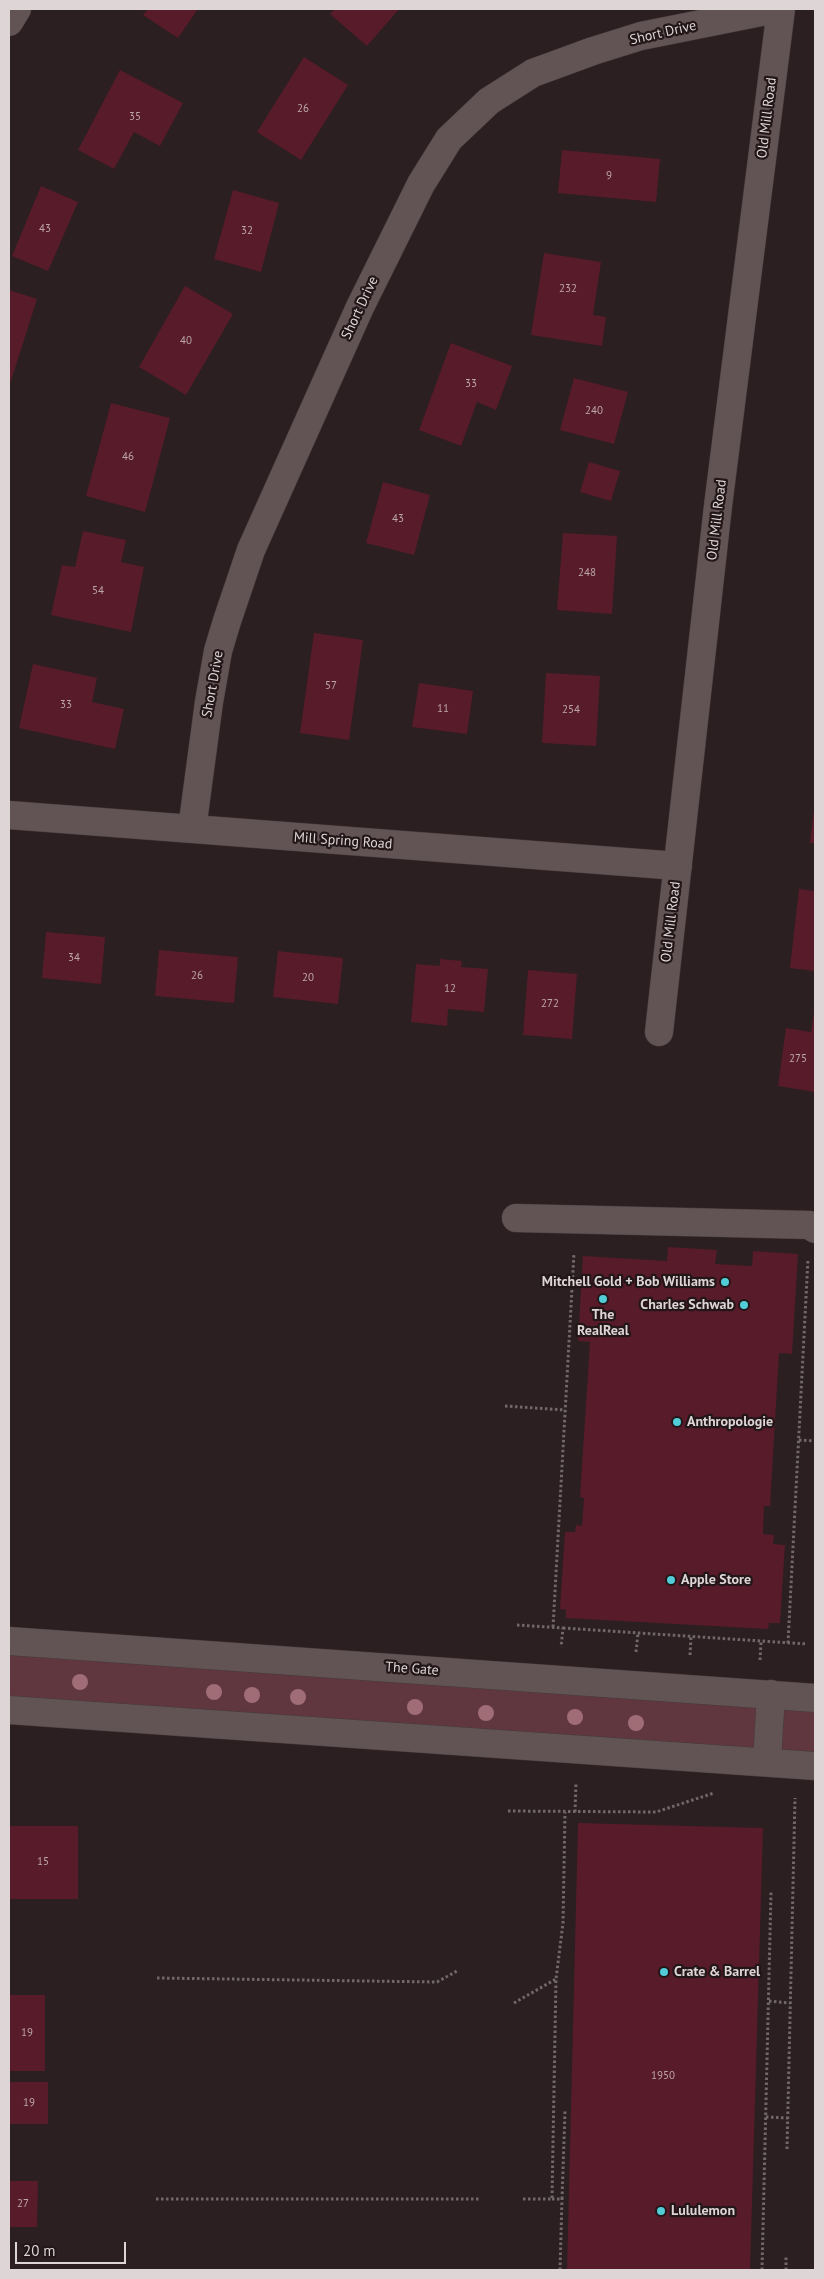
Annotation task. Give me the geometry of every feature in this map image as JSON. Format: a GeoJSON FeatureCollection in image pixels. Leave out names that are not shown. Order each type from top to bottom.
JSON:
{"type":"FeatureCollection","features":[{"type":"Feature","properties":{"kind":"street"},"geometry":{"type":"LineString","coordinates":[[9,22],[17,9]]}},
{"type":"Feature","properties":{"kind":"street","name":"Short Drive"},"geometry":{"type":"LineString","coordinates":[[192,829],[209,702],[218,651],[226,621],[251,550],[364,298],[421,184],[448,139],[489,101],[533,73],[641,36],[776,9]]}},
{"type":"Feature","properties":{"kind":"street","name":"Old Mill Road"},"geometry":{"type":"LineString","coordinates":[[658,1032],[718,506],[781,9]]}},
{"type":"Feature","properties":{"kind":"street","name":"Mill Spring Road"},"geometry":{"type":"LineString","coordinates":[[9,815],[678,866]]}},
{"type":"Feature","properties":{"kind":"street"},"geometry":{"type":"LineString","coordinates":[[516,1218],[813,1227]]}},
{"type":"Feature","properties":{"kind":"street","name":"The Gate"},"geometry":{"type":"LineString","coordinates":[[9,1641],[815,1698]]}},
{"type":"Feature","properties":{"kind":"street"},"geometry":{"type":"LineString","coordinates":[[767,1762],[771,1694]]}},
{"type":"Feature","properties":{"kind":"street"},"geometry":{"type":"LineString","coordinates":[[9,1710],[815,1766]]}},
{"type":"Feature","properties":{"kind":"path"},"geometry":{"type":"LineString","coordinates":[[553,1627],[576,1220]]}},
{"type":"Feature","properties":{"kind":"path"},"geometry":{"type":"LineString","coordinates":[[788,1643],[798,1440],[813,1227]]}},
{"type":"Feature","properties":{"kind":"path"},"geometry":{"type":"LineString","coordinates":[[505,1406],[565,1410]]}},
{"type":"Feature","properties":{"kind":"path"},"geometry":{"type":"LineString","coordinates":[[798,1440],[815,1441]]}},
{"type":"Feature","properties":{"kind":"path"},"geometry":{"type":"LineString","coordinates":[[517,1625],[808,1644]]}},
{"type":"Feature","properties":{"kind":"path"},"geometry":{"type":"LineString","coordinates":[[561,1652],[562,1628]]}},
{"type":"Feature","properties":{"kind":"path"},"geometry":{"type":"LineString","coordinates":[[575,1812],[577,1775]]}},
{"type":"Feature","properties":{"kind":"path"},"geometry":{"type":"LineString","coordinates":[[508,1811],[656,1812],[717,1792]]}},
{"type":"Feature","properties":{"kind":"path"},"geometry":{"type":"LineString","coordinates":[[787,2149],[795,1796]]}},
{"type":"Feature","properties":{"kind":"path"},"geometry":{"type":"LineString","coordinates":[[552,2199],[556,1979],[563,1923],[565,1812]]}},
{"type":"Feature","properties":{"kind":"path"},"geometry":{"type":"LineString","coordinates":[[762,2270],[771,1892]]}},
{"type":"Feature","properties":{"kind":"path"},"geometry":{"type":"LineString","coordinates":[[157,1978],[437,1982],[457,1971]]}},
{"type":"Feature","properties":{"kind":"path"},"geometry":{"type":"LineString","coordinates":[[514,2003],[556,1979]]}},
{"type":"Feature","properties":{"kind":"path"},"geometry":{"type":"LineString","coordinates":[[769,2001],[790,2003]]}},
{"type":"Feature","properties":{"kind":"path"},"geometry":{"type":"LineString","coordinates":[[560,2270],[565,2111]]}},
{"type":"Feature","properties":{"kind":"path"},"geometry":{"type":"LineString","coordinates":[[766,2118],[788,2118]]}},
{"type":"Feature","properties":{"kind":"path"},"geometry":{"type":"LineString","coordinates":[[156,2199],[479,2199]]}},
{"type":"Feature","properties":{"kind":"path"},"geometry":{"type":"LineString","coordinates":[[523,2199],[562,2199]]}},
{"type":"Feature","properties":{"kind":"path"},"geometry":{"type":"LineString","coordinates":[[786,2257],[786,2270]]}},
{"type":"Feature","properties":{"kind":"shaded area"},"geometry":{"type":"Polygon","coordinates":[[[9,1641],[815,1697],[815,1766],[9,1710],[9,1641]]]}},
{"type":"Feature","properties":{"kind":"building"},"geometry":{"type":"Polygon","coordinates":[[[148,9],[198,9],[178,38],[143,15],[148,9]]]}},
{"type":"Feature","properties":{"kind":"building"},"geometry":{"type":"Polygon","coordinates":[[[335,9],[399,9],[367,46],[330,14],[335,9]]]}},
{"type":"Feature","properties":{"kind":"building"},"geometry":{"type":"Polygon","coordinates":[[[304,57],[348,85],[301,160],[257,132],[304,57]]]}},
{"type":"Feature","properties":{"kind":"building"},"geometry":{"type":"Polygon","coordinates":[[[120,70],[183,103],[160,146],[134,132],[114,169],[78,150],[120,70]]]}},
{"type":"Feature","properties":{"kind":"building"},"geometry":{"type":"Polygon","coordinates":[[[562,150],[660,159],[656,202],[558,193],[562,150]]]}},
{"type":"Feature","properties":{"kind":"building"},"geometry":{"type":"Polygon","coordinates":[[[41,186],[78,202],[48,271],[12,256],[41,186]]]}},
{"type":"Feature","properties":{"kind":"building"},"geometry":{"type":"Polygon","coordinates":[[[233,190],[279,203],[261,272],[214,259],[233,190]]]}},
{"type":"Feature","properties":{"kind":"building"},"geometry":{"type":"Polygon","coordinates":[[[544,253],[601,262],[593,315],[606,317],[602,346],[531,335],[544,253]]]}},
{"type":"Feature","properties":{"kind":"building"},"geometry":{"type":"Polygon","coordinates":[[[185,286],[233,314],[186,395],[139,367],[185,286]]]}},
{"type":"Feature","properties":{"kind":"building"},"geometry":{"type":"Polygon","coordinates":[[[9,290],[37,299],[9,387],[9,290]]]}},
{"type":"Feature","properties":{"kind":"building"},"geometry":{"type":"Polygon","coordinates":[[[451,343],[512,366],[496,410],[477,402],[461,446],[419,430],[451,343]]]}},
{"type":"Feature","properties":{"kind":"building"},"geometry":{"type":"Polygon","coordinates":[[[574,378],[628,392],[614,444],[560,430],[574,378]]]}},
{"type":"Feature","properties":{"kind":"building"},"geometry":{"type":"Polygon","coordinates":[[[111,403],[170,418],[145,512],[86,496],[111,403]]]}},
{"type":"Feature","properties":{"kind":"building"},"geometry":{"type":"Polygon","coordinates":[[[589,462],[620,471],[611,501],[580,492],[589,462]]]}},
{"type":"Feature","properties":{"kind":"building"},"geometry":{"type":"Polygon","coordinates":[[[383,482],[430,495],[414,555],[366,543],[383,482]]]}},
{"type":"Feature","properties":{"kind":"building"},"geometry":{"type":"Polygon","coordinates":[[[83,531],[126,540],[121,562],[144,567],[131,632],[51,615],[62,565],[75,567],[83,531]]]}},
{"type":"Feature","properties":{"kind":"building"},"geometry":{"type":"Polygon","coordinates":[[[563,533],[617,536],[612,614],[557,610],[563,533]]]}},
{"type":"Feature","properties":{"kind":"building"},"geometry":{"type":"Polygon","coordinates":[[[314,633],[363,640],[349,740],[300,733],[314,633]]]}},
{"type":"Feature","properties":{"kind":"building"},"geometry":{"type":"Polygon","coordinates":[[[33,664],[97,678],[92,702],[124,709],[115,749],[19,728],[33,664]]]}},
{"type":"Feature","properties":{"kind":"building"},"geometry":{"type":"Polygon","coordinates":[[[546,673],[600,676],[596,746],[542,743],[546,673]]]}},
{"type":"Feature","properties":{"kind":"building"},"geometry":{"type":"Polygon","coordinates":[[[419,683],[473,691],[467,734],[412,727],[419,683]]]}},
{"type":"Feature","properties":{"kind":"building"},"geometry":{"type":"Polygon","coordinates":[[[814,809],[815,843],[810,843],[814,809]]]}},
{"type":"Feature","properties":{"kind":"building"},"geometry":{"type":"Polygon","coordinates":[[[799,889],[815,891],[815,971],[790,968],[799,889]]]}},
{"type":"Feature","properties":{"kind":"building"},"geometry":{"type":"Polygon","coordinates":[[[46,932],[105,937],[101,984],[42,978],[46,932]]]}},
{"type":"Feature","properties":{"kind":"building"},"geometry":{"type":"Polygon","coordinates":[[[159,950],[238,957],[234,1003],[155,996],[159,950]]]}},
{"type":"Feature","properties":{"kind":"building"},"geometry":{"type":"Polygon","coordinates":[[[278,951],[343,958],[338,1004],[273,997],[278,951]]]}},
{"type":"Feature","properties":{"kind":"building"},"geometry":{"type":"Polygon","coordinates":[[[440,959],[462,961],[461,967],[488,969],[484,1012],[448,1009],[447,1026],[411,1022],[416,964],[440,966],[440,959]]]}},
{"type":"Feature","properties":{"kind":"building"},"geometry":{"type":"Polygon","coordinates":[[[528,970],[577,974],[572,1039],[523,1035],[528,970]]]}},
{"type":"Feature","properties":{"kind":"building"},"geometry":{"type":"Polygon","coordinates":[[[814,1012],[815,1092],[778,1086],[786,1028],[811,1032],[814,1012]]]}},
{"type":"Feature","properties":{"kind":"building"},"geometry":{"type":"Polygon","coordinates":[[[668,1247],[717,1250],[715,1264],[752,1266],[753,1251],[798,1254],[792,1354],[779,1353],[770,1506],[764,1506],[763,1534],[774,1535],[773,1544],[785,1545],[780,1623],[769,1623],[768,1629],[566,1618],[566,1610],[560,1609],[565,1532],[575,1532],[576,1525],[582,1526],[584,1498],[580,1497],[590,1342],[578,1341],[583,1256],[667,1261],[668,1247]]]}},
{"type":"Feature","properties":{"kind":"building"},"geometry":{"type":"Polygon","coordinates":[[[578,1823],[763,1828],[750,2270],[567,2270],[578,1823]]]}},
{"type":"Feature","properties":{"kind":"building"},"geometry":{"type":"Polygon","coordinates":[[[9,1826],[78,1826],[78,1899],[9,1899],[9,1826]]]}},
{"type":"Feature","properties":{"kind":"building"},"geometry":{"type":"Polygon","coordinates":[[[9,1995],[45,1995],[45,2071],[9,2071],[9,1995]]]}},
{"type":"Feature","properties":{"kind":"building"},"geometry":{"type":"Polygon","coordinates":[[[9,2082],[48,2082],[48,2124],[9,2124],[9,2082]]]}},
{"type":"Feature","properties":{"kind":"building"},"geometry":{"type":"Polygon","coordinates":[[[9,2181],[38,2181],[37,2227],[9,2227],[9,2181]]]}},
{"type":"Feature","properties":{"kind":"place","name":"Mitchell Gold + Bob Williams"},"geometry":{"type":"Point","coordinates":[725,1282]}},
{"type":"Feature","properties":{"kind":"place","name":"The RealReal"},"geometry":{"type":"Point","coordinates":[603,1299]}},
{"type":"Feature","properties":{"kind":"place","name":"Charles Schwab"},"geometry":{"type":"Point","coordinates":[744,1305]}},
{"type":"Feature","properties":{"kind":"place","name":"Anthropologie"},"geometry":{"type":"Point","coordinates":[677,1422]}},
{"type":"Feature","properties":{"kind":"place","name":"Apple Store"},"geometry":{"type":"Point","coordinates":[671,1580]}},
{"type":"Feature","properties":{"kind":"place","name":"Crate & Barrel"},"geometry":{"type":"Point","coordinates":[664,1972]}},
{"type":"Feature","properties":{"kind":"place","name":"Lululemon"},"geometry":{"type":"Point","coordinates":[661,2211]}}]}
